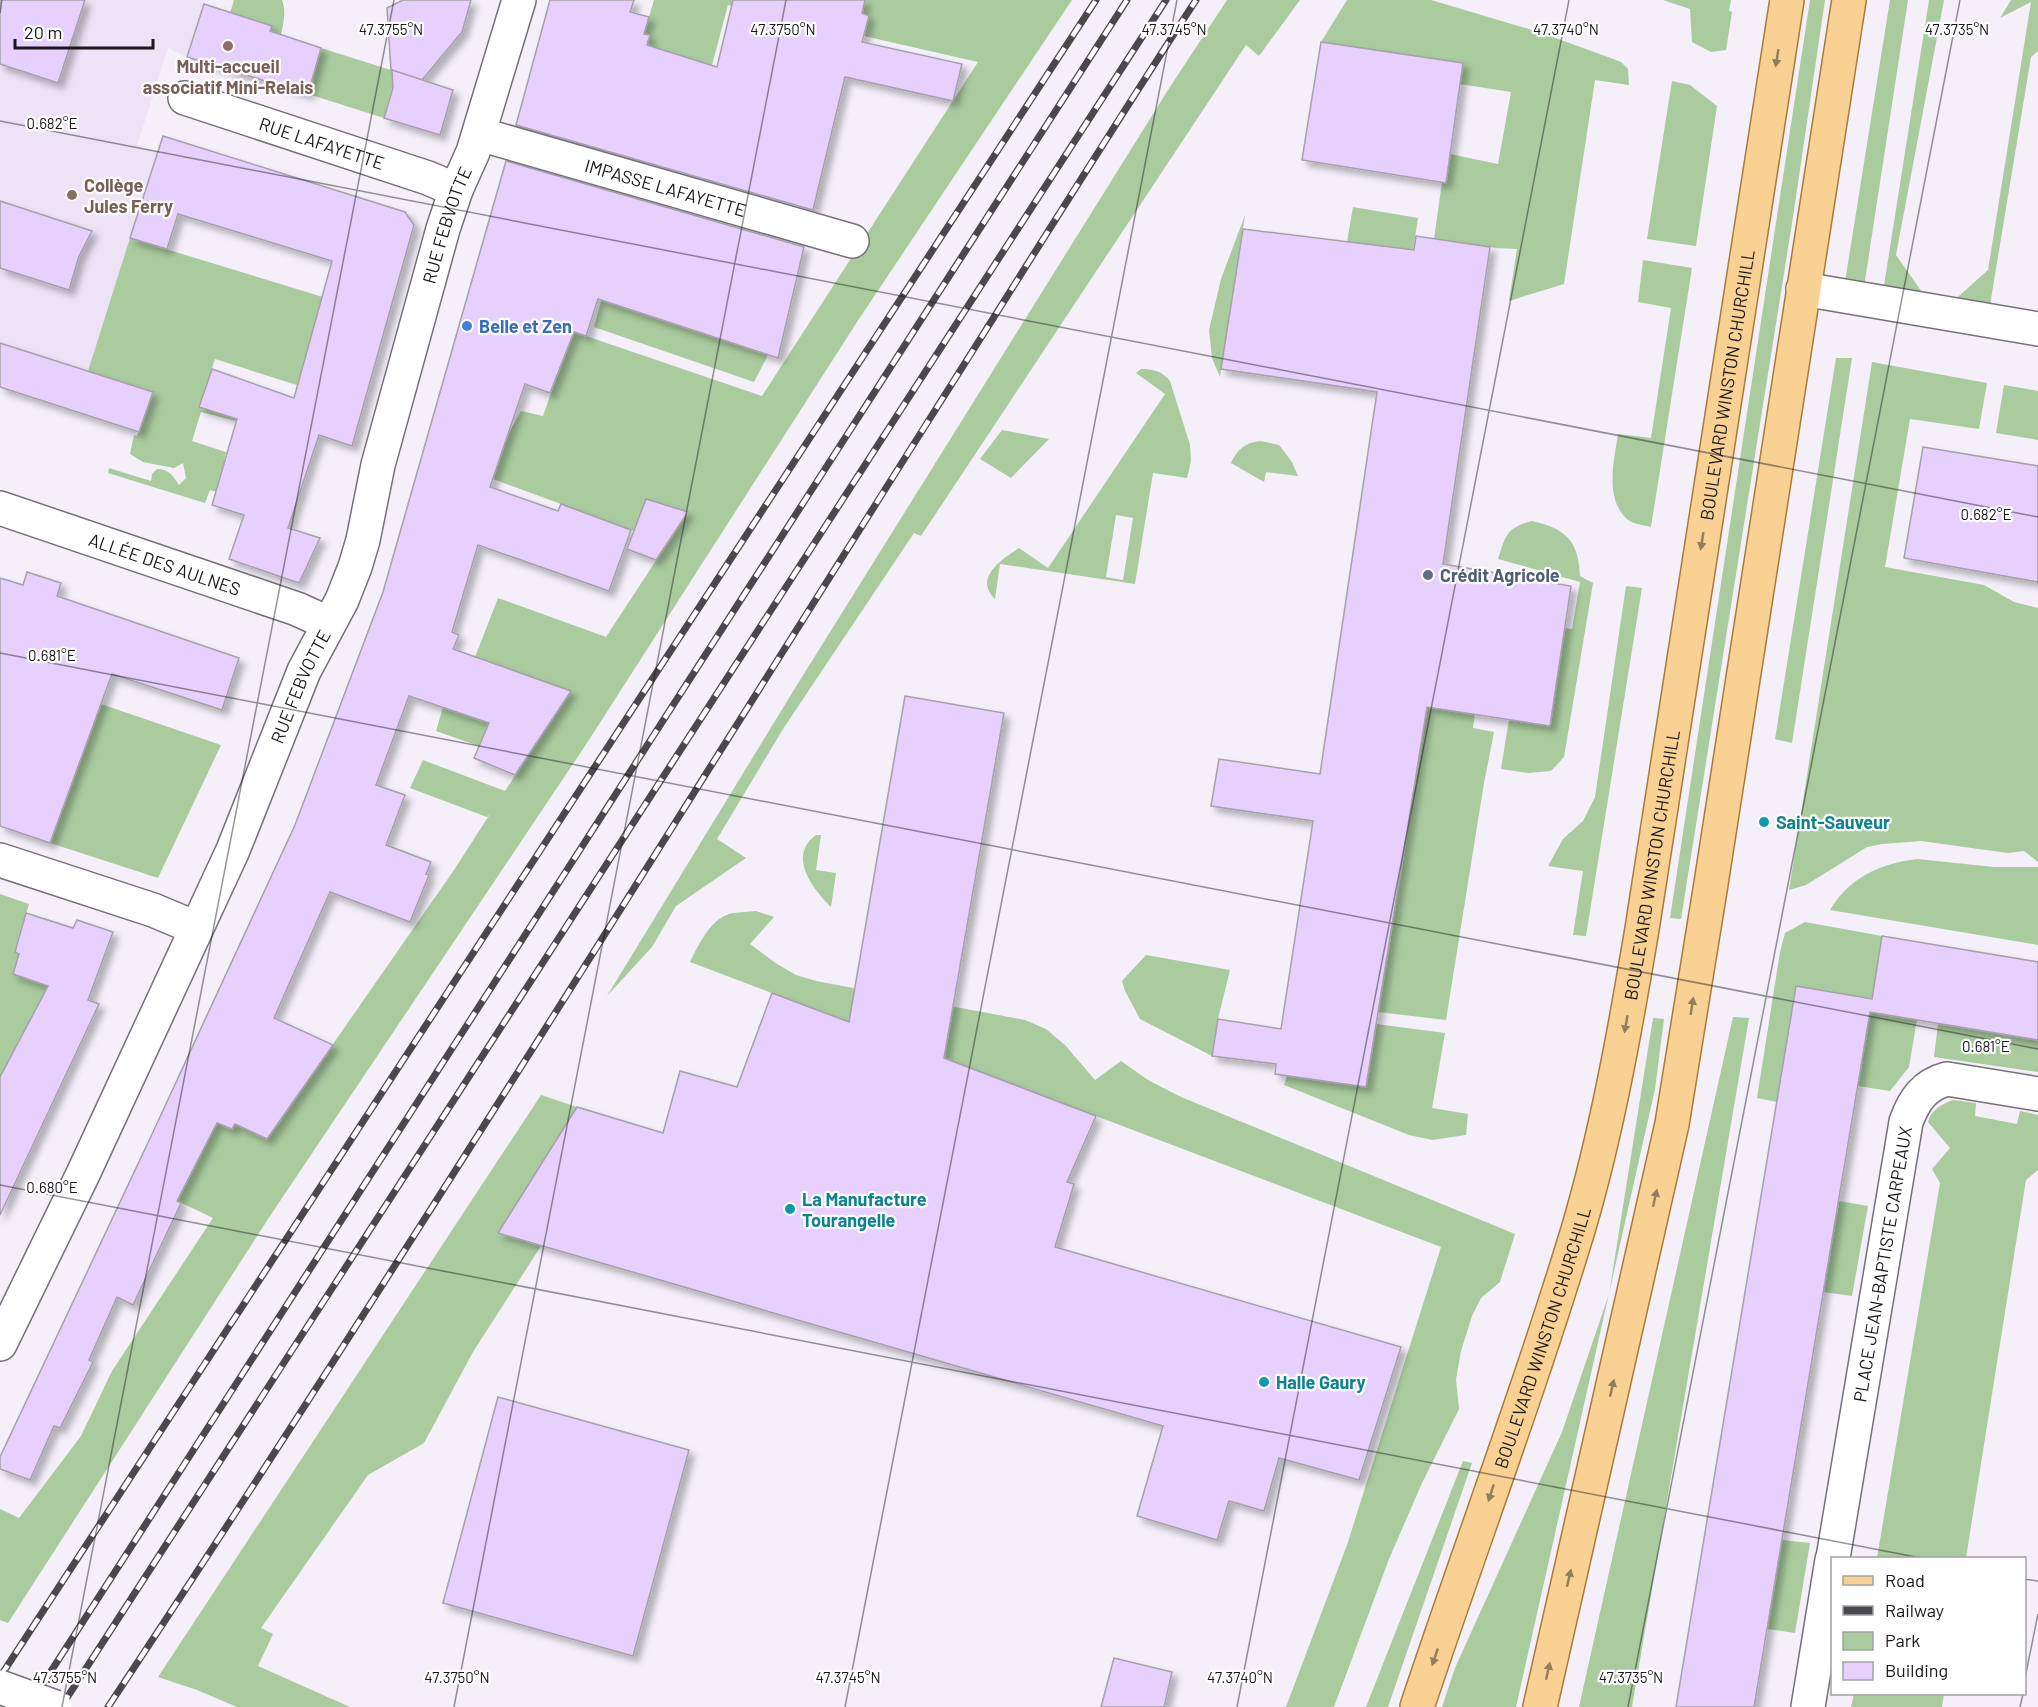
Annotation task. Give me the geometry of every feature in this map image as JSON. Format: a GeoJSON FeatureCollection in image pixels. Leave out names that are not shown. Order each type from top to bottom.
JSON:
{"type":"FeatureCollection","features":[{"type":"Feature","properties":{"kind":"main road","name":"BOULEVARD WINSTON CHURCHILL"},"geometry":{"type":"LineString","coordinates":[[1417,1707],[1578,1229],[1600,1145],[1625,1033],[1787,0]]}},
{"type":"Feature","properties":{"kind":"main road"},"geometry":{"type":"LineString","coordinates":[[1540,1707],[1672,1124],[1849,0]]}},
{"type":"Feature","properties":{"kind":"street","name":"RUE FEBVOTTE"},"geometry":{"type":"LineString","coordinates":[[0,1344],[83,1174],[233,850],[304,671],[342,600],[355,567],[363,540],[378,465],[443,229],[479,134],[519,0]]}},
{"type":"Feature","properties":{"kind":"street","name":"RUE LAFAYETTE"},"geometry":{"type":"LineString","coordinates":[[185,98],[428,178],[456,190]]}},
{"type":"Feature","properties":{"kind":"street","name":"IMPASSE LAFAYETTE"},"geometry":{"type":"LineString","coordinates":[[479,134],[852,241]]}},
{"type":"Feature","properties":{"kind":"street"},"geometry":{"type":"LineString","coordinates":[[1803,289],[2038,329]]}},
{"type":"Feature","properties":{"kind":"street","name":"ALLÉE DES AULNES"},"geometry":{"type":"LineString","coordinates":[[0,508],[297,609],[328,623]]}},
{"type":"Feature","properties":{"kind":"street"},"geometry":{"type":"LineString","coordinates":[[0,860],[153,910],[196,928]]}},
{"type":"Feature","properties":{"kind":"street","name":"PLACE JEAN-BAPTISTE CARPEAUX"},"geometry":{"type":"LineString","coordinates":[[1833,1557],[1906,1122],[1911,1108],[1926,1088],[1947,1079],[2038,1094]]}},
{"type":"Feature","properties":{"kind":"street","name":"PLACE JEAN-BAPTISTE CARPEAUX"},"geometry":{"type":"LineString","coordinates":[[1808,1707],[1831,1571]]}},
{"type":"Feature","properties":{"kind":"street"},"geometry":{"type":"LineString","coordinates":[[0,1687],[55,1707]]}},
{"type":"Feature","properties":{"kind":"shaded area","name":"Collège Jules Ferry"},"geometry":{"type":"Polygon","coordinates":[[[0,0],[205,0],[187,57],[168,48],[137,145],[158,152],[88,371],[0,343],[0,0]]]}},
{"type":"Feature","properties":{"kind":"green space"},"geometry":{"type":"Polygon","coordinates":[[[234,0],[282,0],[284,22],[273,60],[262,56],[271,26],[230,13],[234,0]]]}},
{"type":"Feature","properties":{"kind":"green space"},"geometry":{"type":"Polygon","coordinates":[[[654,0],[733,0],[732,6],[728,5],[712,65],[703,62],[637,78],[649,35],[644,34],[654,0]]]}},
{"type":"Feature","properties":{"kind":"green space"},"geometry":{"type":"Polygon","coordinates":[[[865,0],[1072,0],[857,322],[587,743],[268,1219],[8,1623],[0,1620],[0,1509],[19,1518],[81,1436],[112,1371],[213,1218],[171,1198],[181,1178],[141,1158],[157,1124],[205,1147],[217,1123],[232,1129],[235,1124],[267,1139],[454,870],[490,814],[487,817],[410,788],[423,760],[505,791],[524,762],[436,731],[454,670],[524,675],[475,657],[498,598],[606,637],[687,513],[646,499],[634,531],[493,479],[507,436],[521,411],[543,416],[558,373],[539,320],[762,396],[978,62],[864,36],[869,17],[862,13],[865,0]]]}},
{"type":"Feature","properties":{"kind":"green space"},"geometry":{"type":"Polygon","coordinates":[[[1227,0],[1300,0],[1259,56],[1246,45],[921,536],[914,533],[783,729],[717,839],[746,858],[676,906],[652,947],[607,996],[797,685],[1168,90],[1227,0]]]}},
{"type":"Feature","properties":{"kind":"green space"},"geometry":{"type":"Polygon","coordinates":[[[1347,0],[1431,0],[1539,32],[1621,62],[1628,69],[1629,85],[1595,80],[1564,284],[1509,301],[1517,249],[1434,239],[1442,182],[1446,181],[1450,154],[1498,164],[1511,92],[1460,84],[1463,63],[1321,42],[1347,0]]]}},
{"type":"Feature","properties":{"kind":"green space"},"geometry":{"type":"Polygon","coordinates":[[[1663,0],[1731,0],[1729,11],[1732,12],[1726,50],[1711,52],[1692,42],[1690,9],[1663,0]]]}},
{"type":"Feature","properties":{"kind":"green space"},"geometry":{"type":"Polygon","coordinates":[[[1810,0],[1825,0],[1793,217],[1681,919],[1670,918],[1810,0]]]}},
{"type":"Feature","properties":{"kind":"green space"},"geometry":{"type":"Polygon","coordinates":[[[1890,0],[1908,0],[1864,287],[1845,282],[1890,0]]]}},
{"type":"Feature","properties":{"kind":"green space"},"geometry":{"type":"Polygon","coordinates":[[[1929,0],[1944,0],[1896,255],[1924,295],[1883,292],[1929,0]]]}},
{"type":"Feature","properties":{"kind":"green space"},"geometry":{"type":"Polygon","coordinates":[[[2011,0],[2038,0],[2038,51],[2031,57],[1989,311],[1951,303],[1988,270],[2031,2],[2000,18],[2011,0]]]}},
{"type":"Feature","properties":{"kind":"green space"},"geometry":{"type":"Polygon","coordinates":[[[321,48],[397,72],[384,118],[308,94],[321,48]]]}},
{"type":"Feature","properties":{"kind":"green space"},"geometry":{"type":"Polygon","coordinates":[[[1672,81],[1690,85],[1717,106],[1696,246],[1647,239],[1672,81]]]}},
{"type":"Feature","properties":{"kind":"green space"},"geometry":{"type":"Polygon","coordinates":[[[1353,207],[1418,218],[1413,250],[1347,242],[1353,207]]]}},
{"type":"Feature","properties":{"kind":"green space"},"geometry":{"type":"Polygon","coordinates":[[[1245,215],[1220,377],[1212,358],[1209,330],[1221,279],[1245,215]]]}},
{"type":"Feature","properties":{"kind":"green space"},"geometry":{"type":"Polygon","coordinates":[[[130,238],[323,297],[303,387],[215,359],[199,407],[237,419],[236,421],[201,412],[192,441],[226,452],[224,462],[243,467],[232,497],[210,490],[205,503],[108,473],[109,468],[151,481],[152,474],[157,469],[161,469],[170,474],[179,485],[186,478],[183,463],[174,468],[143,462],[130,454],[134,435],[137,436],[153,392],[88,371],[130,238]]]}},
{"type":"Feature","properties":{"kind":"green space"},"geometry":{"type":"Polygon","coordinates":[[[1643,260],[1692,268],[1651,527],[1628,520],[1616,502],[1612,479],[1618,434],[1651,438],[1671,308],[1638,302],[1643,260]]]}},
{"type":"Feature","properties":{"kind":"green space"},"geometry":{"type":"Polygon","coordinates":[[[602,298],[768,355],[754,382],[594,327],[602,298]]]}},
{"type":"Feature","properties":{"kind":"green space"},"geometry":{"type":"Polygon","coordinates":[[[1836,358],[1852,358],[1792,743],[1775,739],[1836,358]]]}},
{"type":"Feature","properties":{"kind":"green space"},"geometry":{"type":"Polygon","coordinates":[[[1872,362],[1987,383],[1979,429],[1910,419],[1885,567],[1984,585],[2014,602],[2038,608],[2038,862],[2024,851],[2008,853],[1921,841],[1882,844],[1867,847],[1806,885],[1789,890],[1872,362]]]}},
{"type":"Feature","properties":{"kind":"green space"},"geometry":{"type":"Polygon","coordinates":[[[1141,369],[1153,370],[1170,381],[1190,445],[1191,461],[1187,478],[1153,473],[1135,584],[1000,564],[995,599],[989,591],[988,577],[998,563],[1019,548],[1048,568],[1165,394],[1136,373],[1141,369]],[[1116,515],[1106,577],[1123,580],[1133,518],[1116,515]]]}},
{"type":"Feature","properties":{"kind":"green space"},"geometry":{"type":"Polygon","coordinates":[[[2004,385],[2038,391],[2038,440],[1996,433],[2004,385]]]}},
{"type":"Feature","properties":{"kind":"green space"},"geometry":{"type":"Polygon","coordinates":[[[1002,430],[1049,439],[1011,478],[980,459],[1002,430]]]}},
{"type":"Feature","properties":{"kind":"green space"},"geometry":{"type":"Polygon","coordinates":[[[1261,441],[1279,445],[1292,462],[1298,476],[1266,472],[1264,482],[1231,463],[1242,448],[1250,443],[1261,441]]]}},
{"type":"Feature","properties":{"kind":"green space"},"geometry":{"type":"Polygon","coordinates":[[[1532,521],[1553,528],[1568,538],[1577,554],[1580,576],[1593,583],[1564,757],[1551,771],[1528,773],[1501,769],[1509,719],[1550,726],[1564,628],[1572,629],[1580,582],[1498,559],[1508,534],[1517,527],[1532,521]]]}},
{"type":"Feature","properties":{"kind":"green space"},"geometry":{"type":"Polygon","coordinates":[[[1626,586],[1642,588],[1586,936],[1573,935],[1583,871],[1548,866],[1563,839],[1583,821],[1595,797],[1626,586]]]}},
{"type":"Feature","properties":{"kind":"green space"},"geometry":{"type":"Polygon","coordinates":[[[101,704],[221,745],[158,878],[50,843],[101,704]]]}},
{"type":"Feature","properties":{"kind":"green space"},"geometry":{"type":"Polygon","coordinates":[[[1427,707],[1475,714],[1473,728],[1494,732],[1446,1020],[1378,1012],[1427,707]]]}},
{"type":"Feature","properties":{"kind":"green space"},"geometry":{"type":"Polygon","coordinates":[[[816,835],[821,835],[816,870],[836,873],[831,907],[811,882],[803,862],[808,843],[816,835]]]}},
{"type":"Feature","properties":{"kind":"green space"},"geometry":{"type":"Polygon","coordinates":[[[1917,859],[1994,867],[2038,867],[2038,945],[1830,910],[1847,889],[1867,874],[1891,864],[1917,859]]]}},
{"type":"Feature","properties":{"kind":"green space"},"geometry":{"type":"Polygon","coordinates":[[[0,894],[29,904],[15,952],[19,954],[13,974],[53,988],[32,1034],[23,1032],[0,1077],[0,894]]]}},
{"type":"Feature","properties":{"kind":"green space"},"geometry":{"type":"Polygon","coordinates":[[[756,911],[774,917],[750,944],[796,975],[816,981],[1025,1020],[1046,1029],[1065,1045],[1095,1080],[1121,1061],[1148,1080],[1181,1097],[1515,1234],[1500,1282],[1481,1298],[1472,1316],[1461,1351],[1456,1379],[1459,1409],[1422,1483],[1389,1559],[1334,1707],[1286,1707],[1347,1545],[1441,1247],[690,962],[707,932],[718,920],[733,913],[756,911]]]}},
{"type":"Feature","properties":{"kind":"green space"},"geometry":{"type":"Polygon","coordinates":[[[1805,922],[1882,936],[1872,999],[1796,987],[1777,1102],[1757,1098],[1785,933],[1805,922]]]}},
{"type":"Feature","properties":{"kind":"green space"},"geometry":{"type":"Polygon","coordinates":[[[1146,955],[1230,970],[1212,1056],[1140,1019],[1122,981],[1146,955]]]}},
{"type":"Feature","properties":{"kind":"green space"},"geometry":{"type":"Polygon","coordinates":[[[1870,1012],[1917,1019],[1909,1067],[1890,1091],[1858,1086],[1870,1012]]]}},
{"type":"Feature","properties":{"kind":"green space"},"geometry":{"type":"Polygon","coordinates":[[[1733,1017],[1749,1018],[1632,1707],[1579,1707],[1733,1017]]]}},
{"type":"Feature","properties":{"kind":"green space"},"geometry":{"type":"Polygon","coordinates":[[[1653,1018],[1664,1019],[1655,1089],[1609,1292],[1653,1018]]]}},
{"type":"Feature","properties":{"kind":"green space"},"geometry":{"type":"Polygon","coordinates":[[[1376,1024],[1445,1033],[1432,1108],[1468,1114],[1466,1135],[1432,1140],[1409,1135],[1284,1085],[1287,1076],[1376,1024]]]}},
{"type":"Feature","properties":{"kind":"green space"},"geometry":{"type":"Polygon","coordinates":[[[1938,1024],[2038,1040],[2038,1072],[1934,1057],[1938,1024]]]}},
{"type":"Feature","properties":{"kind":"green space"},"geometry":{"type":"Polygon","coordinates":[[[541,1095],[577,1107],[498,1233],[541,1246],[473,1352],[424,1443],[368,1475],[261,1628],[273,1634],[258,1666],[350,1707],[237,1707],[158,1677],[541,1095]]]}},
{"type":"Feature","properties":{"kind":"green space"},"geometry":{"type":"Polygon","coordinates":[[[1953,1100],[1976,1103],[1975,1116],[2017,1124],[2020,1111],[2038,1115],[2038,1170],[2026,1180],[1966,1557],[1877,1557],[1940,1183],[1932,1169],[1950,1148],[1928,1122],[1937,1108],[1953,1100]]]}},
{"type":"Feature","properties":{"kind":"green space"},"geometry":{"type":"Polygon","coordinates":[[[1839,1201],[1868,1206],[1852,1296],[1823,1292],[1839,1201]]]}},
{"type":"Feature","properties":{"kind":"green space"},"geometry":{"type":"Polygon","coordinates":[[[1609,1295],[1516,1707],[1442,1707],[1455,1668],[1562,1432],[1609,1295]]]}},
{"type":"Feature","properties":{"kind":"green space"},"geometry":{"type":"Polygon","coordinates":[[[1463,1461],[1472,1463],[1388,1707],[1366,1707],[1463,1461]]]}},
{"type":"Feature","properties":{"kind":"green space"},"geometry":{"type":"Polygon","coordinates":[[[1782,1540],[1810,1543],[1795,1633],[1767,1629],[1782,1540]]]}},
{"type":"Feature","properties":{"kind":"green space"},"geometry":{"type":"Polygon","coordinates":[[[1854,1695],[1944,1695],[1942,1707],[1851,1707],[1854,1695]]]}},
{"type":"Feature","properties":{"kind":"building"},"geometry":{"type":"Polygon","coordinates":[[[0,0],[85,0],[58,83],[0,64],[0,0]]]}},
{"type":"Feature","properties":{"kind":"building"},"geometry":{"type":"Polygon","coordinates":[[[403,0],[471,0],[462,32],[422,80],[391,70],[387,8],[403,0]]]}},
{"type":"Feature","properties":{"kind":"building"},"geometry":{"type":"Polygon","coordinates":[[[550,0],[634,0],[630,12],[649,17],[644,34],[650,35],[647,45],[717,67],[733,0],[865,0],[862,13],[869,16],[862,42],[962,64],[953,101],[845,77],[813,210],[516,125],[550,0]]]}},
{"type":"Feature","properties":{"kind":"building"},"geometry":{"type":"Polygon","coordinates":[[[204,4],[272,26],[270,31],[321,48],[308,94],[187,57],[204,4]]]}},
{"type":"Feature","properties":{"kind":"building"},"geometry":{"type":"Polygon","coordinates":[[[1321,42],[1463,63],[1446,183],[1302,160],[1321,42]]]}},
{"type":"Feature","properties":{"kind":"building"},"geometry":{"type":"Polygon","coordinates":[[[392,70],[453,90],[440,135],[384,118],[393,88],[392,70]]]}},
{"type":"Feature","properties":{"kind":"building"},"geometry":{"type":"Polygon","coordinates":[[[163,136],[405,212],[414,225],[352,446],[319,435],[288,528],[320,538],[299,583],[229,559],[244,515],[212,505],[237,419],[199,407],[212,369],[294,398],[332,261],[178,214],[167,249],[130,238],[163,136]]]}},
{"type":"Feature","properties":{"kind":"building"},"geometry":{"type":"Polygon","coordinates":[[[506,161],[804,247],[778,358],[598,299],[586,336],[574,332],[550,393],[525,384],[490,487],[558,511],[561,504],[631,530],[609,591],[478,545],[452,632],[459,635],[453,649],[571,691],[515,775],[474,758],[489,723],[409,696],[376,785],[405,795],[386,845],[431,862],[426,874],[429,875],[410,922],[330,892],[274,1018],[333,1045],[267,1139],[235,1124],[232,1129],[217,1123],[177,1201],[181,1203],[133,1305],[117,1297],[89,1360],[93,1362],[60,1428],[54,1426],[30,1480],[0,1469],[0,1457],[295,825],[383,592],[506,161]]]}},
{"type":"Feature","properties":{"kind":"building"},"geometry":{"type":"Polygon","coordinates":[[[0,201],[92,231],[79,256],[69,290],[0,268],[0,201]]]}},
{"type":"Feature","properties":{"kind":"building","name":"Crédit Agricole"},"geometry":{"type":"Polygon","coordinates":[[[1243,229],[1414,250],[1416,236],[1490,247],[1443,564],[1571,586],[1550,726],[1427,707],[1366,1087],[1275,1074],[1276,1064],[1212,1056],[1218,1019],[1281,1029],[1313,821],[1211,806],[1219,759],[1320,774],[1377,392],[1221,369],[1243,229]]]}},
{"type":"Feature","properties":{"kind":"building"},"geometry":{"type":"Polygon","coordinates":[[[0,343],[153,392],[139,432],[0,387],[0,343]]]}},
{"type":"Feature","properties":{"kind":"building"},"geometry":{"type":"Polygon","coordinates":[[[1923,447],[2038,466],[2038,582],[1904,558],[1923,447]]]}},
{"type":"Feature","properties":{"kind":"building"},"geometry":{"type":"Polygon","coordinates":[[[646,499],[688,512],[656,560],[627,549],[646,499]]]}},
{"type":"Feature","properties":{"kind":"building"},"geometry":{"type":"Polygon","coordinates":[[[27,572],[61,583],[57,596],[239,658],[222,710],[112,674],[50,843],[0,826],[0,578],[23,585],[27,572]]]}},
{"type":"Feature","properties":{"kind":"building"},"geometry":{"type":"Polygon","coordinates":[[[905,696],[1004,713],[944,1058],[1096,1116],[1067,1182],[1074,1184],[1055,1247],[1401,1347],[1359,1480],[1279,1458],[1264,1511],[1229,1501],[1217,1540],[1137,1516],[1163,1426],[498,1233],[577,1107],[663,1133],[680,1071],[737,1087],[772,993],[849,1022],[905,696]]]}},
{"type":"Feature","properties":{"kind":"building"},"geometry":{"type":"Polygon","coordinates":[[[26,913],[73,928],[77,920],[113,932],[88,1000],[99,1004],[0,1215],[0,1077],[48,986],[13,974],[19,954],[15,952],[26,913]]]}},
{"type":"Feature","properties":{"kind":"building"},"geometry":{"type":"Polygon","coordinates":[[[1882,936],[2038,962],[2038,1040],[1870,1012],[1754,1707],[1676,1707],[1796,986],[1872,999],[1882,936]]]}},
{"type":"Feature","properties":{"kind":"building"},"geometry":{"type":"Polygon","coordinates":[[[498,1397],[689,1450],[633,1656],[443,1603],[498,1397]]]}},
{"type":"Feature","properties":{"kind":"building"},"geometry":{"type":"Polygon","coordinates":[[[1114,1658],[1172,1672],[1164,1707],[1101,1707],[1114,1658]]]}},
{"type":"Feature","properties":{"kind":"railway"},"geometry":{"type":"LineString","coordinates":[[0,1677],[1096,0]]}},
{"type":"Feature","properties":{"kind":"railway"},"geometry":{"type":"LineString","coordinates":[[28,1707],[1127,0]]}},
{"type":"Feature","properties":{"kind":"railway"},"geometry":{"type":"LineString","coordinates":[[61,1707],[1166,0]]}},
{"type":"Feature","properties":{"kind":"railway"},"geometry":{"type":"LineString","coordinates":[[108,1707],[214,1547],[421,1224],[1196,0]]}},
{"type":"Feature","properties":{"kind":"place","name":"Multi-accueil associatif Mini-Relais"},"geometry":{"type":"Point","coordinates":[228,46]}},
{"type":"Feature","properties":{"kind":"place","name":"Collège Jules Ferry"},"geometry":{"type":"Point","coordinates":[72,195]}},
{"type":"Feature","properties":{"kind":"place","name":"Belle et Zen"},"geometry":{"type":"Point","coordinates":[467,326]}},
{"type":"Feature","properties":{"kind":"place","name":"Crédit Agricole"},"geometry":{"type":"Point","coordinates":[1428,575]}},
{"type":"Feature","properties":{"kind":"place","name":"Saint-Sauveur"},"geometry":{"type":"Point","coordinates":[1764,822]}},
{"type":"Feature","properties":{"kind":"place","name":"La Manufacture Tourangelle"},"geometry":{"type":"Point","coordinates":[790,1209]}},
{"type":"Feature","properties":{"kind":"place","name":"Halle Gaury"},"geometry":{"type":"Point","coordinates":[1264,1382]}}]}
